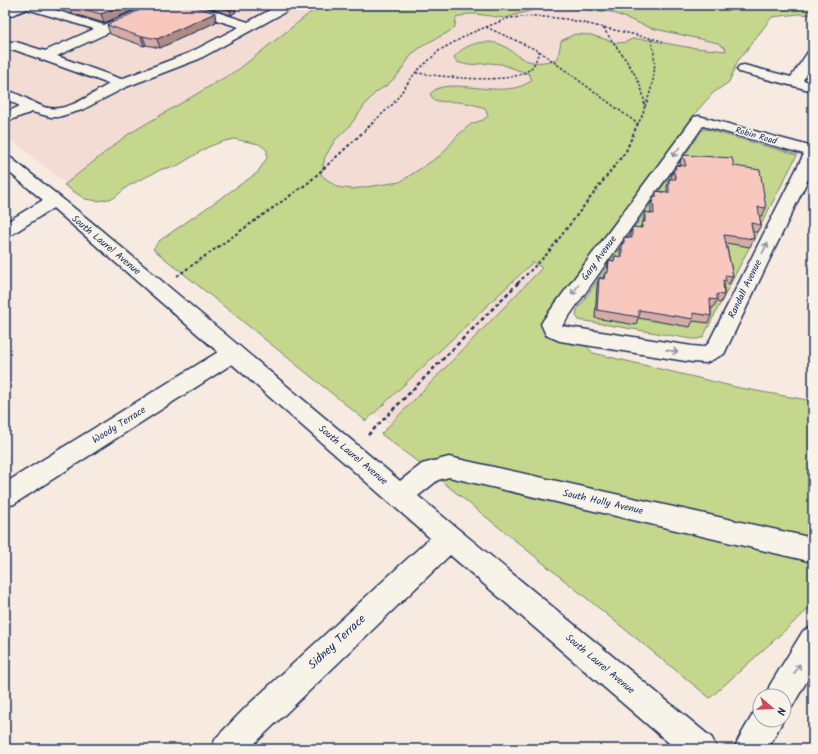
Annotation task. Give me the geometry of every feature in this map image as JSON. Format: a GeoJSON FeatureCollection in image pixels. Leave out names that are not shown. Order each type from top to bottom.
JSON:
{"type":"FeatureCollection","features":[{"type":"Feature","properties":{"kind":"street"},"geometry":{"type":"LineString","coordinates":[[5,14],[26,5],[105,29]]}},
{"type":"Feature","properties":{"kind":"street"},"geometry":{"type":"LineString","coordinates":[[46,56],[159,5]]}},
{"type":"Feature","properties":{"kind":"street"},"geometry":{"type":"LineString","coordinates":[[189,6],[249,26]]}},
{"type":"Feature","properties":{"kind":"street"},"geometry":{"type":"LineString","coordinates":[[5,94],[51,113],[64,112],[121,84],[194,56],[281,9]]}},
{"type":"Feature","properties":{"kind":"street"},"geometry":{"type":"LineString","coordinates":[[5,46],[16,46],[121,84]]}},
{"type":"Feature","properties":{"kind":"street"},"geometry":{"type":"LineString","coordinates":[[795,82],[813,55]]}},
{"type":"Feature","properties":{"kind":"street"},"geometry":{"type":"LineString","coordinates":[[744,69],[813,87]]}},
{"type":"Feature","properties":{"kind":"street"},"geometry":{"type":"LineString","coordinates":[[5,118],[33,106]]}},
{"type":"Feature","properties":{"kind":"street","name":"Robin Road"},"geometry":{"type":"LineString","coordinates":[[699,120],[813,152]]}},
{"type":"Feature","properties":{"kind":"street","name":"Gary Avenue"},"geometry":{"type":"LineString","coordinates":[[633,344],[560,334],[553,330],[550,324],[699,120]]}},
{"type":"Feature","properties":{"kind":"street","name":"Randall Avenue"},"geometry":{"type":"LineString","coordinates":[[633,344],[706,355],[716,349],[813,152]]}},
{"type":"Feature","properties":{"kind":"street","name":"South Laurel Avenue"},"geometry":{"type":"LineString","coordinates":[[5,161],[159,289],[401,495],[449,538],[701,749]]}},
{"type":"Feature","properties":{"kind":"street"},"geometry":{"type":"LineString","coordinates":[[5,231],[53,201]]}},
{"type":"Feature","properties":{"kind":"street","name":"Woody Terrace"},"geometry":{"type":"LineString","coordinates":[[5,496],[233,353]]}},
{"type":"Feature","properties":{"kind":"street","name":"South Holly Avenue"},"geometry":{"type":"LineString","coordinates":[[401,495],[431,471],[449,467],[813,550]]}},
{"type":"Feature","properties":{"kind":"street","name":"Sidney Terrace"},"geometry":{"type":"LineString","coordinates":[[227,749],[258,717],[449,538]]}},
{"type":"Feature","properties":{"kind":"street"},"geometry":{"type":"LineString","coordinates":[[786,688],[813,641]]}},
{"type":"Feature","properties":{"kind":"street"},"geometry":{"type":"LineString","coordinates":[[750,749],[762,728]]}},
{"type":"Feature","properties":{"kind":"path"},"geometry":{"type":"LineString","coordinates":[[159,289],[308,183],[393,104],[415,73],[440,50],[485,27],[510,18],[535,16],[566,19],[663,41]]}},
{"type":"Feature","properties":{"kind":"path"},"geometry":{"type":"LineString","coordinates":[[485,27],[539,51],[638,124]]}},
{"type":"Feature","properties":{"kind":"path"},"geometry":{"type":"LineString","coordinates":[[602,28],[636,77],[642,90],[644,110]]}},
{"type":"Feature","properties":{"kind":"path"},"geometry":{"type":"LineString","coordinates":[[351,453],[548,253],[626,151],[644,110],[656,75],[656,60],[651,39]]}},
{"type":"Feature","properties":{"kind":"path"},"geometry":{"type":"LineString","coordinates":[[415,73],[497,79],[517,76],[531,68],[538,59],[539,51]]}},
{"type":"Feature","properties":{"kind":"shaded area"},"geometry":{"type":"Polygon","coordinates":[[[44,5],[366,5],[65,183],[5,134],[5,22],[44,5]]]}},
{"type":"Feature","properties":{"kind":"shaded area"},"geometry":{"type":"Polygon","coordinates":[[[370,5],[582,5],[738,42],[418,447],[166,250],[301,155],[370,5]]]}},
{"type":"Feature","properties":{"kind":"green space"},"geometry":{"type":"Polygon","coordinates":[[[320,5],[813,5],[813,15],[799,14],[772,17],[737,62],[729,82],[713,93],[696,112],[563,320],[593,353],[740,388],[813,401],[813,605],[710,698],[423,466],[381,434],[542,268],[533,262],[366,421],[153,249],[159,241],[257,173],[267,158],[267,150],[259,144],[234,139],[221,142],[208,147],[177,166],[162,169],[128,186],[114,198],[98,201],[85,199],[64,185],[127,135],[239,69],[320,5]],[[560,7],[536,9],[505,18],[467,14],[456,18],[455,27],[447,33],[425,44],[412,54],[397,76],[375,93],[367,102],[349,127],[335,140],[325,157],[321,175],[337,187],[352,189],[400,182],[441,155],[458,135],[471,124],[483,120],[488,116],[485,108],[462,102],[434,100],[430,94],[438,88],[449,86],[507,89],[521,86],[532,80],[529,74],[501,64],[489,63],[468,65],[457,62],[454,57],[459,52],[482,42],[502,45],[524,60],[534,62],[549,61],[558,58],[561,41],[575,34],[591,35],[617,43],[626,42],[632,39],[643,39],[686,47],[726,51],[726,49],[718,43],[651,28],[611,12],[560,7]]]}},
{"type":"Feature","properties":{"kind":"green space"},"geometry":{"type":"Polygon","coordinates":[[[705,129],[797,155],[703,337],[692,339],[579,320],[576,316],[577,310],[702,130],[705,129]]]}},
{"type":"Feature","properties":{"kind":"building"},"geometry":{"type":"Polygon","coordinates":[[[70,5],[123,5],[101,14],[70,5]]]}},
{"type":"Feature","properties":{"kind":"building"},"geometry":{"type":"Polygon","coordinates":[[[151,5],[189,5],[215,13],[157,39],[143,36],[141,37],[107,25],[151,5]]]}},
{"type":"Feature","properties":{"kind":"building"},"geometry":{"type":"Polygon","coordinates":[[[214,5],[223,5],[235,8],[230,10],[214,5]]]}},
{"type":"Feature","properties":{"kind":"building"},"geometry":{"type":"Polygon","coordinates":[[[683,155],[732,158],[734,166],[760,170],[766,208],[758,207],[761,225],[751,223],[754,239],[724,235],[733,276],[725,275],[726,281],[723,280],[724,295],[717,294],[717,300],[710,299],[711,316],[693,313],[693,319],[639,310],[639,317],[597,310],[599,278],[604,279],[605,273],[608,273],[609,260],[614,261],[615,256],[622,257],[622,243],[624,243],[624,237],[632,238],[632,227],[642,228],[642,222],[645,222],[645,212],[654,214],[653,196],[656,197],[656,191],[669,193],[669,179],[676,179],[673,169],[676,169],[675,165],[686,166],[683,155]]]}}]}
